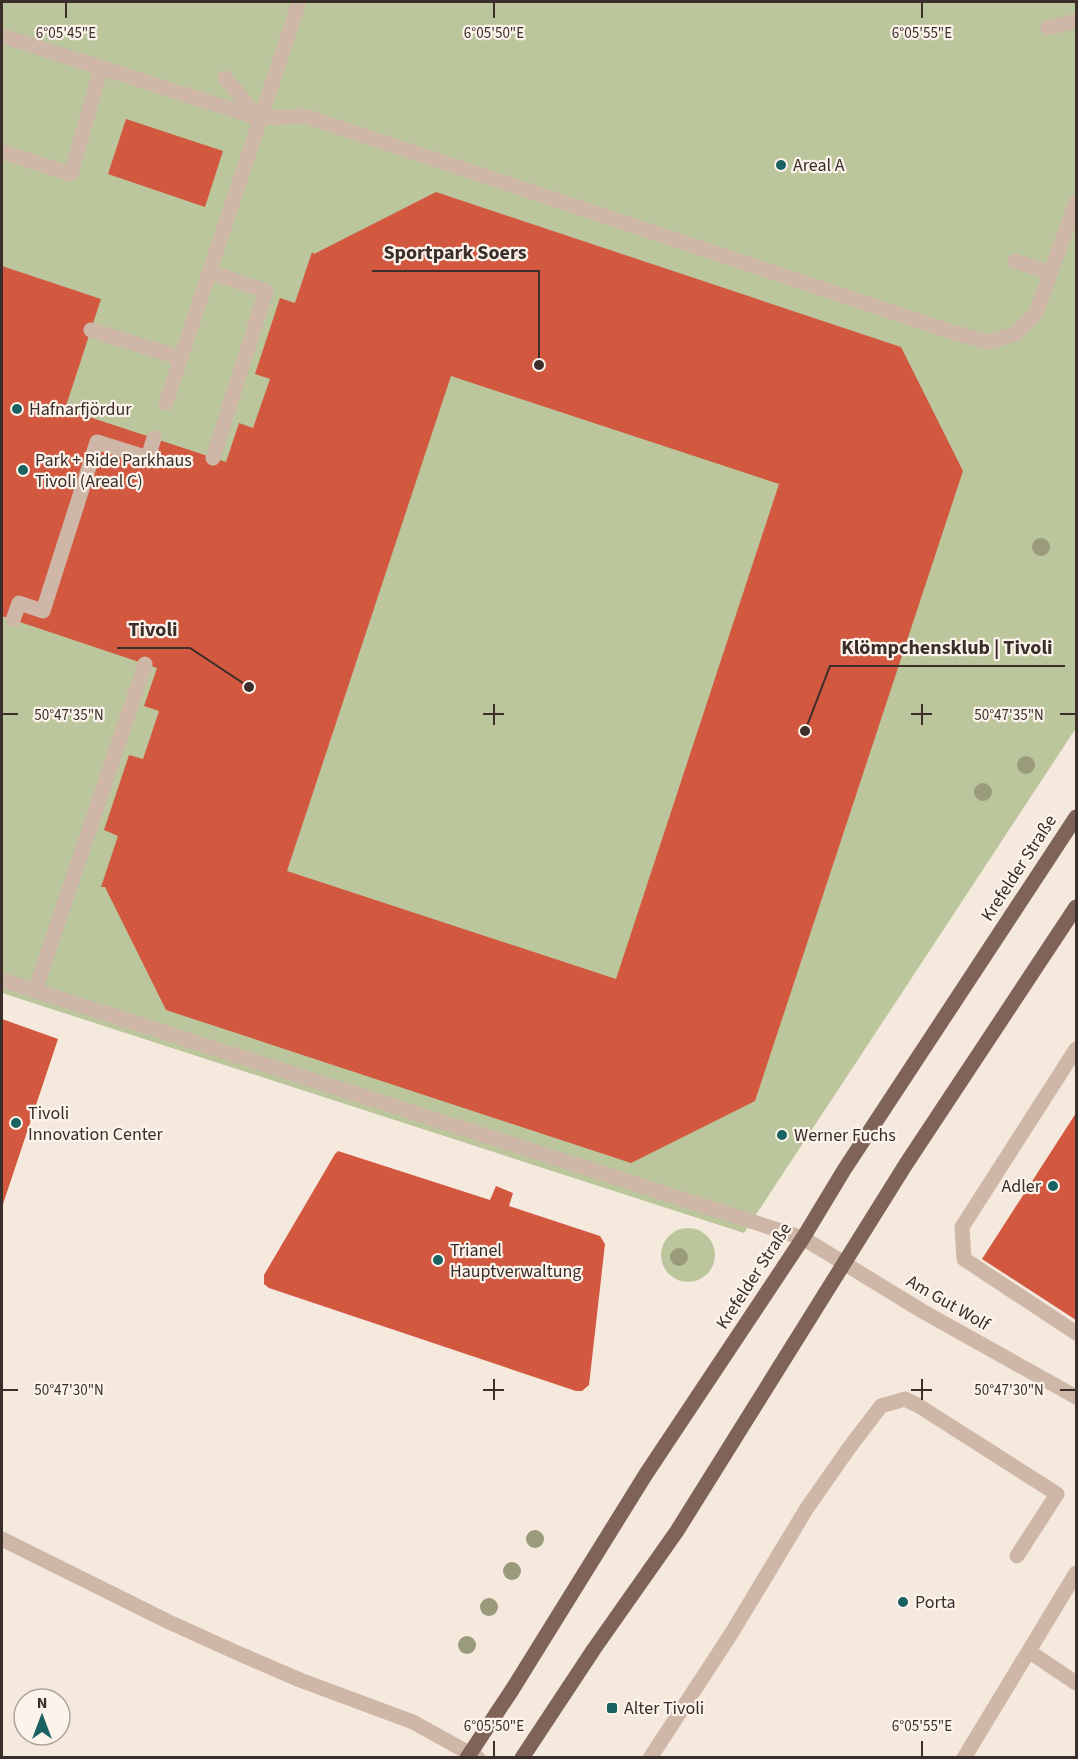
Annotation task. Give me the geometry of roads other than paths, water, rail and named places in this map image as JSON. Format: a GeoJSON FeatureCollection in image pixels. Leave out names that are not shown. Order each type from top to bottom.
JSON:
{"type":"FeatureCollection","features":[{"type":"Feature","properties":{"kind":"main road","name":"Krefelder Straße"},"geometry":{"type":"LineString","coordinates":[[472,1756],[646,1474],[803,1238],[844,1170],[1077,817]]}},
{"type":"Feature","properties":{"kind":"main road"},"geometry":{"type":"LineString","coordinates":[[522,1758],[594,1649],[677,1531],[906,1164],[1077,907]]}},
{"type":"Feature","properties":{"kind":"street"},"geometry":{"type":"LineString","coordinates":[[166,402],[299,2]]}},
{"type":"Feature","properties":{"kind":"street"},"geometry":{"type":"LineString","coordinates":[[1048,28],[1077,21]]}},
{"type":"Feature","properties":{"kind":"street"},"geometry":{"type":"LineString","coordinates":[[2,36],[259,118],[305,116],[952,333],[987,342],[1015,334],[1036,313],[1077,202]]}},
{"type":"Feature","properties":{"kind":"street"},"geometry":{"type":"LineString","coordinates":[[2,152],[71,174],[101,68]]}},
{"type":"Feature","properties":{"kind":"street"},"geometry":{"type":"LineString","coordinates":[[225,78],[259,118]]}},
{"type":"Feature","properties":{"kind":"street"},"geometry":{"type":"LineString","coordinates":[[1015,261],[1050,273]]}},
{"type":"Feature","properties":{"kind":"street"},"geometry":{"type":"LineString","coordinates":[[210,272],[266,291],[213,458]]}},
{"type":"Feature","properties":{"kind":"street"},"geometry":{"type":"LineString","coordinates":[[91,330],[181,358]]}},
{"type":"Feature","properties":{"kind":"street"},"geometry":{"type":"LineString","coordinates":[[13,620],[19,603],[43,611],[98,442],[148,458],[154,438]]}},
{"type":"Feature","properties":{"kind":"street"},"geometry":{"type":"LineString","coordinates":[[36,991],[145,664]]}},
{"type":"Feature","properties":{"kind":"street","name":"Am Gut Wolf"},"geometry":{"type":"LineString","coordinates":[[2,980],[803,1238],[922,1311],[1077,1397]]}},
{"type":"Feature","properties":{"kind":"street"},"geometry":{"type":"LineString","coordinates":[[1077,1049],[962,1227],[964,1259],[1077,1333]]}},
{"type":"Feature","properties":{"kind":"street"},"geometry":{"type":"LineString","coordinates":[[650,1758],[731,1634],[807,1508],[881,1406],[905,1399],[919,1406],[1057,1494],[1017,1556]]}},
{"type":"Feature","properties":{"kind":"street"},"geometry":{"type":"LineString","coordinates":[[2,1539],[180,1626],[300,1680],[413,1722],[472,1756]]}},
{"type":"Feature","properties":{"kind":"street"},"geometry":{"type":"LineString","coordinates":[[964,1758],[988,1715],[1030,1652],[1077,1573]]}},
{"type":"Feature","properties":{"kind":"street"},"geometry":{"type":"LineString","coordinates":[[1030,1652],[1077,1683]]}},
{"type":"Feature","properties":{"kind":"place","name":"Areal A"},"geometry":{"type":"Point","coordinates":[781,165]}},
{"type":"Feature","properties":{"kind":"place","name":"Sportpark Soers"},"geometry":{"type":"Point","coordinates":[539,365]}},
{"type":"Feature","properties":{"kind":"place","name":"Hafnarfjördur"},"geometry":{"type":"Point","coordinates":[17,409]}},
{"type":"Feature","properties":{"kind":"place","name":"Park + Ride Parkhaus Tivoli (Areal C)"},"geometry":{"type":"Point","coordinates":[23,470]}},
{"type":"Feature","properties":{"kind":"place","name":"Tivoli"},"geometry":{"type":"Point","coordinates":[249,687]}},
{"type":"Feature","properties":{"kind":"place","name":"Klömpchensklub | Tivoli"},"geometry":{"type":"Point","coordinates":[805,731]}},
{"type":"Feature","properties":{"kind":"place","name":"Tivoli Innovation Center"},"geometry":{"type":"Point","coordinates":[16,1123]}},
{"type":"Feature","properties":{"kind":"place","name":"Werner Fuchs"},"geometry":{"type":"Point","coordinates":[782,1135]}},
{"type":"Feature","properties":{"kind":"place","name":"Adler"},"geometry":{"type":"Point","coordinates":[1053,1186]}},
{"type":"Feature","properties":{"kind":"place","name":"Trianel Hauptverwaltung"},"geometry":{"type":"Point","coordinates":[438,1260]}},
{"type":"Feature","properties":{"kind":"place","name":"Porta"},"geometry":{"type":"Point","coordinates":[903,1602]}},
{"type":"Feature","properties":{"kind":"place","name":"Alter Tivoli"},"geometry":{"type":"Point","coordinates":[612,1708]}}]}
